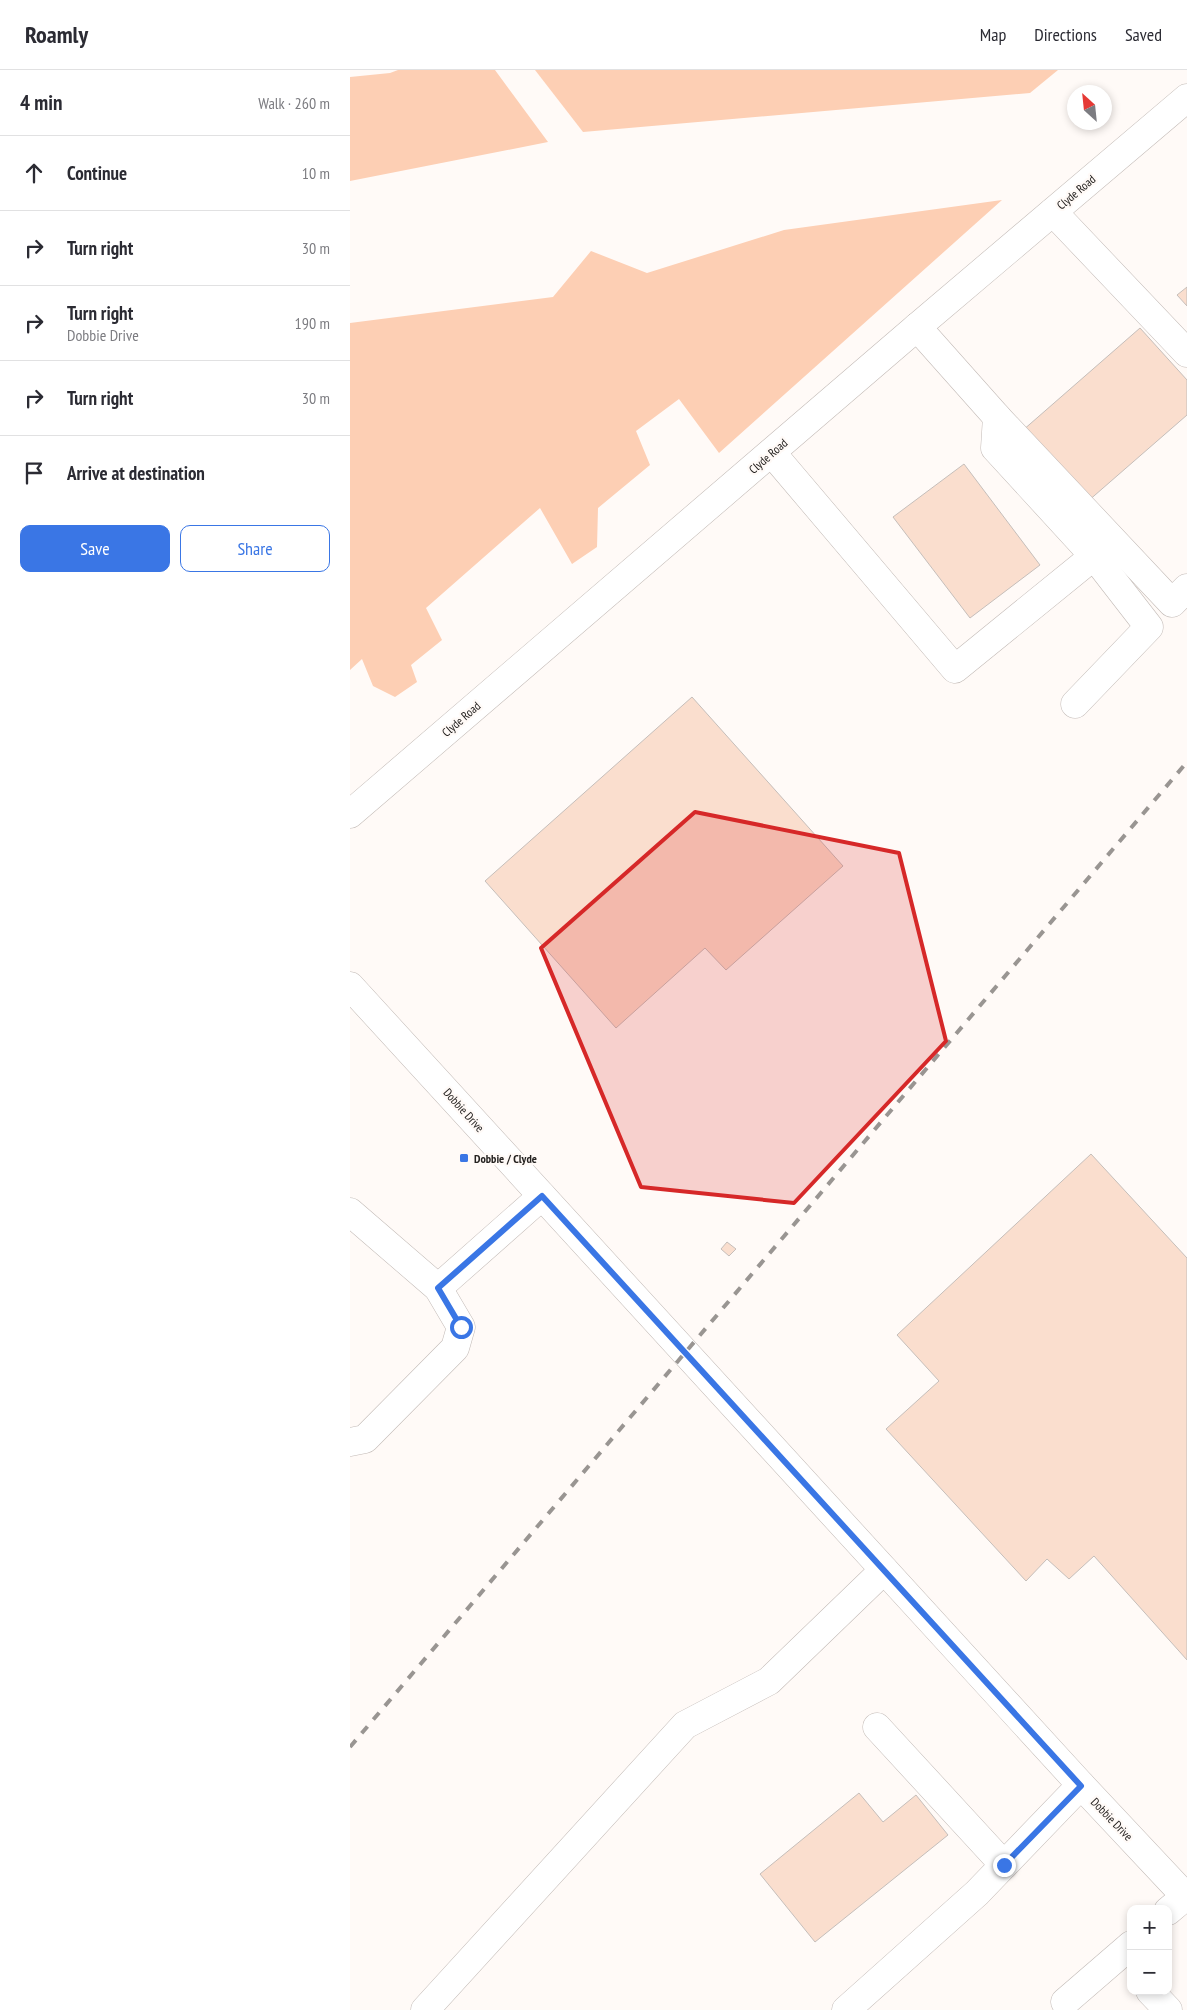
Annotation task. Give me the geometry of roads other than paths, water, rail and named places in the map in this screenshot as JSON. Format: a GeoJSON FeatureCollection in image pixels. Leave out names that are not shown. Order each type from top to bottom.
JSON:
{"type":"FeatureCollection","features":[{"type":"Feature","properties":{"kind":"street","name":"Clyde Road"},"geometry":{"type":"LineString","coordinates":[[350,814],[1187,98]]}},
{"type":"Feature","properties":{"kind":"street"},"geometry":{"type":"LineString","coordinates":[[1053,212],[1187,353]]}},
{"type":"Feature","properties":{"kind":"street"},"geometry":{"type":"LineString","coordinates":[[917,327],[997,417],[1172,603],[1187,588]]}},
{"type":"Feature","properties":{"kind":"street"},"geometry":{"type":"LineString","coordinates":[[997,417],[995,448],[1094,556],[1149,627],[1075,704]]}},
{"type":"Feature","properties":{"kind":"street"},"geometry":{"type":"LineString","coordinates":[[772,453],[956,668],[1094,556]]}},
{"type":"Feature","properties":{"kind":"street","name":"Dobbie Drive"},"geometry":{"type":"LineString","coordinates":[[350,986],[1081,1786],[1180,1902]]}},
{"type":"Feature","properties":{"kind":"street"},"geometry":{"type":"LineString","coordinates":[[438,1288],[542,1196]]}},
{"type":"Feature","properties":{"kind":"street"},"geometry":{"type":"LineString","coordinates":[[350,1212],[438,1288],[461,1327],[455,1348],[365,1439],[350,1442]]}},
{"type":"Feature","properties":{"kind":"street"},"geometry":{"type":"LineString","coordinates":[[425,2010],[685,1725],[769,1681],[884,1570]]}},
{"type":"Feature","properties":{"kind":"street"},"geometry":{"type":"LineString","coordinates":[[877,1727],[1004,1865]]}},
{"type":"Feature","properties":{"kind":"street"},"geometry":{"type":"LineString","coordinates":[[846,2010],[977,1893],[1081,1786]]}},
{"type":"Feature","properties":{"kind":"street"},"geometry":{"type":"LineString","coordinates":[[1065,2002],[1126,1957]]}},
{"type":"Feature","properties":{"kind":"street"},"geometry":{"type":"LineString","coordinates":[[1154,1995],[1168,2010]]}},
{"type":"Feature","properties":{"kind":"railway"},"geometry":{"type":"LineString","coordinates":[[350,1747],[1187,762]]}},
{"type":"Feature","properties":{"kind":"place","name":"Dobbie / Clyde"},"geometry":{"type":"Point","coordinates":[464,1158]}}]}
